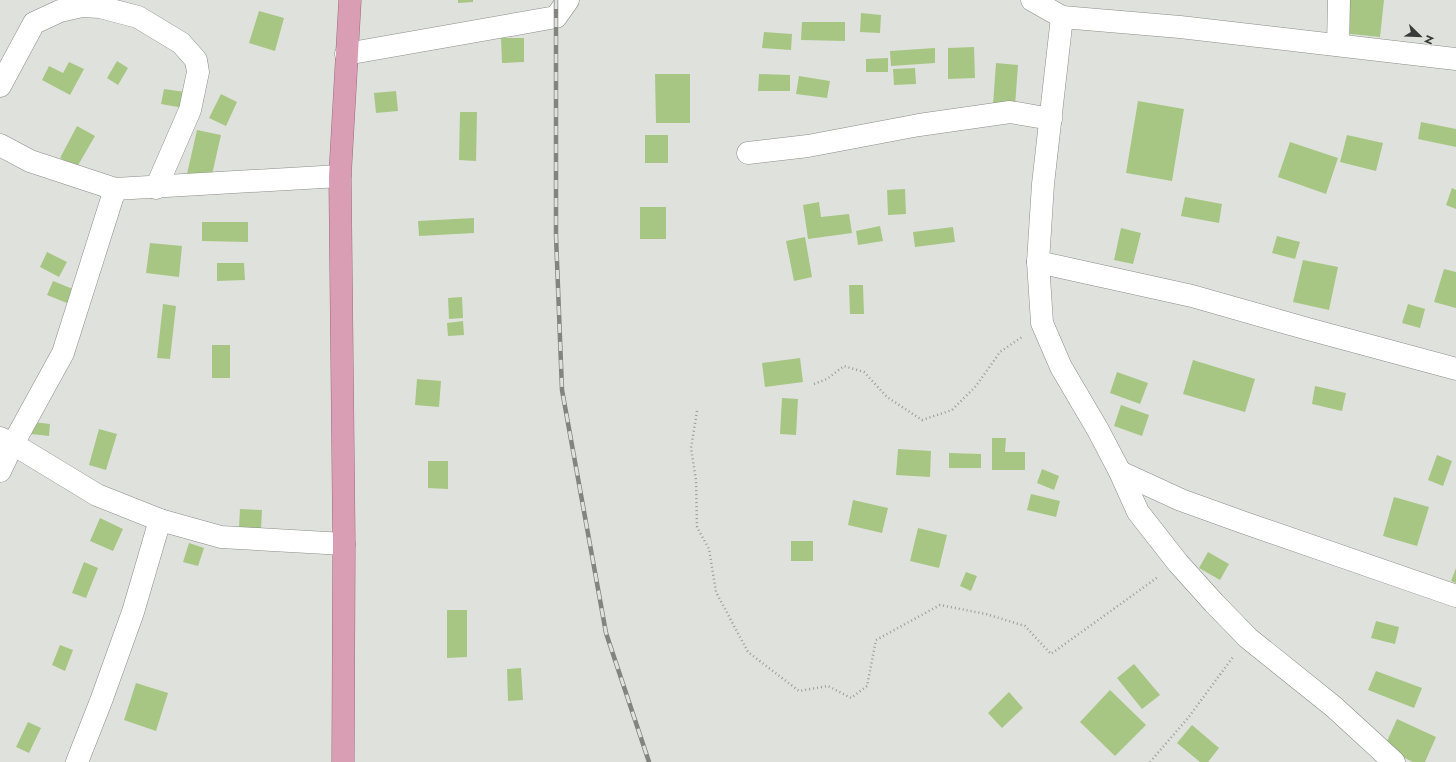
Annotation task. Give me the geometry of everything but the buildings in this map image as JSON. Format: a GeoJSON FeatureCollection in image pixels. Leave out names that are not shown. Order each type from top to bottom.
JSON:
{"type":"FeatureCollection","features":[{"type":"Feature","properties":{"kind":"highway"},"geometry":{"type":"LineString","coordinates":[[343,762],[344,544],[340,176],[350,0]]}},
{"type":"Feature","properties":{"kind":"street"},"geometry":{"type":"LineString","coordinates":[[346,54],[556,17],[568,0]]}},
{"type":"Feature","properties":{"kind":"street"},"geometry":{"type":"LineString","coordinates":[[1032,0],[1062,18],[1180,28],[1456,59]]}},
{"type":"Feature","properties":{"kind":"street"},"geometry":{"type":"LineString","coordinates":[[1338,45],[1339,0]]}},
{"type":"Feature","properties":{"kind":"street"},"geometry":{"type":"LineString","coordinates":[[0,86],[34,22],[60,11],[82,6],[100,7],[138,17],[181,44],[196,60],[198,72],[190,110],[156,188]]}},
{"type":"Feature","properties":{"kind":"street"},"geometry":{"type":"LineString","coordinates":[[1062,18],[1042,184],[1038,262],[1042,323],[1061,367],[1098,430],[1120,472],[1138,512],[1178,563],[1248,638],[1334,707],[1394,762]]}},
{"type":"Feature","properties":{"kind":"street"},"geometry":{"type":"LineString","coordinates":[[748,153],[808,146],[919,125],[1010,112],[1051,119]]}},
{"type":"Feature","properties":{"kind":"street"},"geometry":{"type":"LineString","coordinates":[[0,146],[30,161],[115,189],[156,188],[340,176]]}},
{"type":"Feature","properties":{"kind":"street"},"geometry":{"type":"LineString","coordinates":[[0,471],[6,441],[63,353],[115,189]]}},
{"type":"Feature","properties":{"kind":"street"},"geometry":{"type":"LineString","coordinates":[[1038,262],[1192,296],[1456,369]]}},
{"type":"Feature","properties":{"kind":"street"},"geometry":{"type":"LineString","coordinates":[[6,441],[97,495],[160,520],[221,537],[344,544]]}},
{"type":"Feature","properties":{"kind":"street"},"geometry":{"type":"LineString","coordinates":[[1120,472],[1188,503],[1456,596]]}},
{"type":"Feature","properties":{"kind":"street"},"geometry":{"type":"LineString","coordinates":[[76,762],[101,701],[133,612],[160,520]]}},
{"type":"Feature","properties":{"kind":"path"},"geometry":{"type":"LineString","coordinates":[[814,384],[827,380],[844,366],[864,372],[887,397],[922,420],[952,410],[976,386],[1000,352],[1042,323]]}},
{"type":"Feature","properties":{"kind":"path"},"geometry":{"type":"LineString","coordinates":[[697,411],[691,448],[696,480],[697,527],[709,549],[716,592],[748,652],[799,691],[828,686],[851,698],[867,686],[876,640],[940,605],[986,614],[1025,626],[1051,654],[1178,563]]}},
{"type":"Feature","properties":{"kind":"path"},"geometry":{"type":"LineString","coordinates":[[1150,762],[1188,718],[1248,638]]}},
{"type":"Feature","properties":{"kind":"railway"},"geometry":{"type":"LineString","coordinates":[[556,0],[556,236],[562,390],[606,633],[649,762]]}}]}
